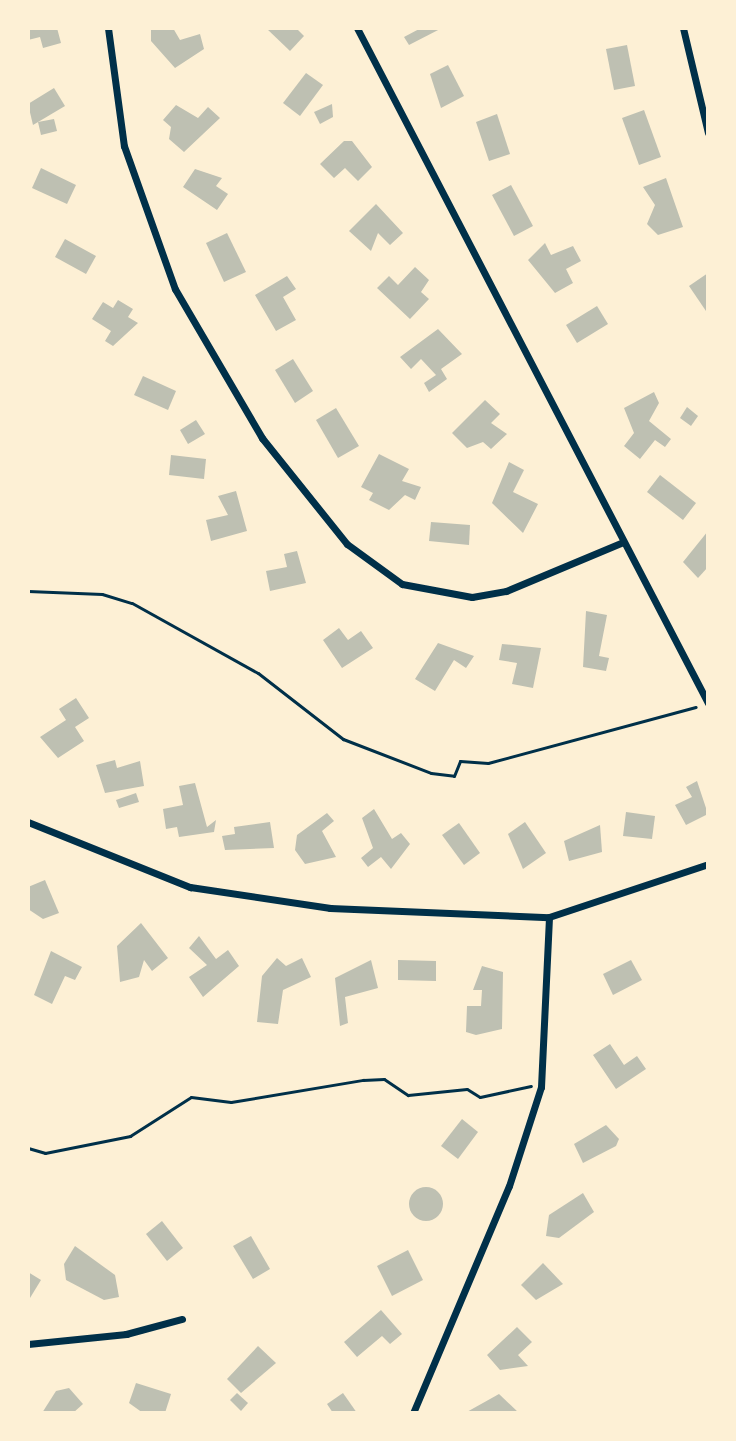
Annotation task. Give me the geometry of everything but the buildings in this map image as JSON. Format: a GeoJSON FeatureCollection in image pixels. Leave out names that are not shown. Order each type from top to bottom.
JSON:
{"type":"FeatureCollection","features":[{"type":"Feature","properties":{"kind":"street"},"geometry":{"type":"LineString","coordinates":[[108,28],[124,146],[175,289],[262,438],[347,544],[402,584],[472,597],[506,591],[623,542]]}},
{"type":"Feature","properties":{"kind":"street"},"geometry":{"type":"LineString","coordinates":[[357,28],[708,703]]}},
{"type":"Feature","properties":{"kind":"street"},"geometry":{"type":"LineString","coordinates":[[683,28],[708,133]]}},
{"type":"Feature","properties":{"kind":"street"},"geometry":{"type":"LineString","coordinates":[[28,822],[215,893],[330,908],[549,917],[708,864]]}},
{"type":"Feature","properties":{"kind":"street"},"geometry":{"type":"LineString","coordinates":[[413,1413],[509,1186],[541,1087],[549,917]]}},
{"type":"Feature","properties":{"kind":"street"},"geometry":{"type":"LineString","coordinates":[[28,1344],[126,1334],[182,1319]]}},
{"type":"Feature","properties":{"kind":"path"},"geometry":{"type":"LineString","coordinates":[[28,591],[102,594],[132,603],[258,673],[343,739],[454,776],[455,764],[590,739],[623,723],[691,709]]}},
{"type":"Feature","properties":{"kind":"path"},"geometry":{"type":"LineString","coordinates":[[28,1148],[45,1153],[130,1136],[191,1097],[231,1102],[384,1079],[408,1095],[467,1089],[480,1097],[518,1086]]}}]}
